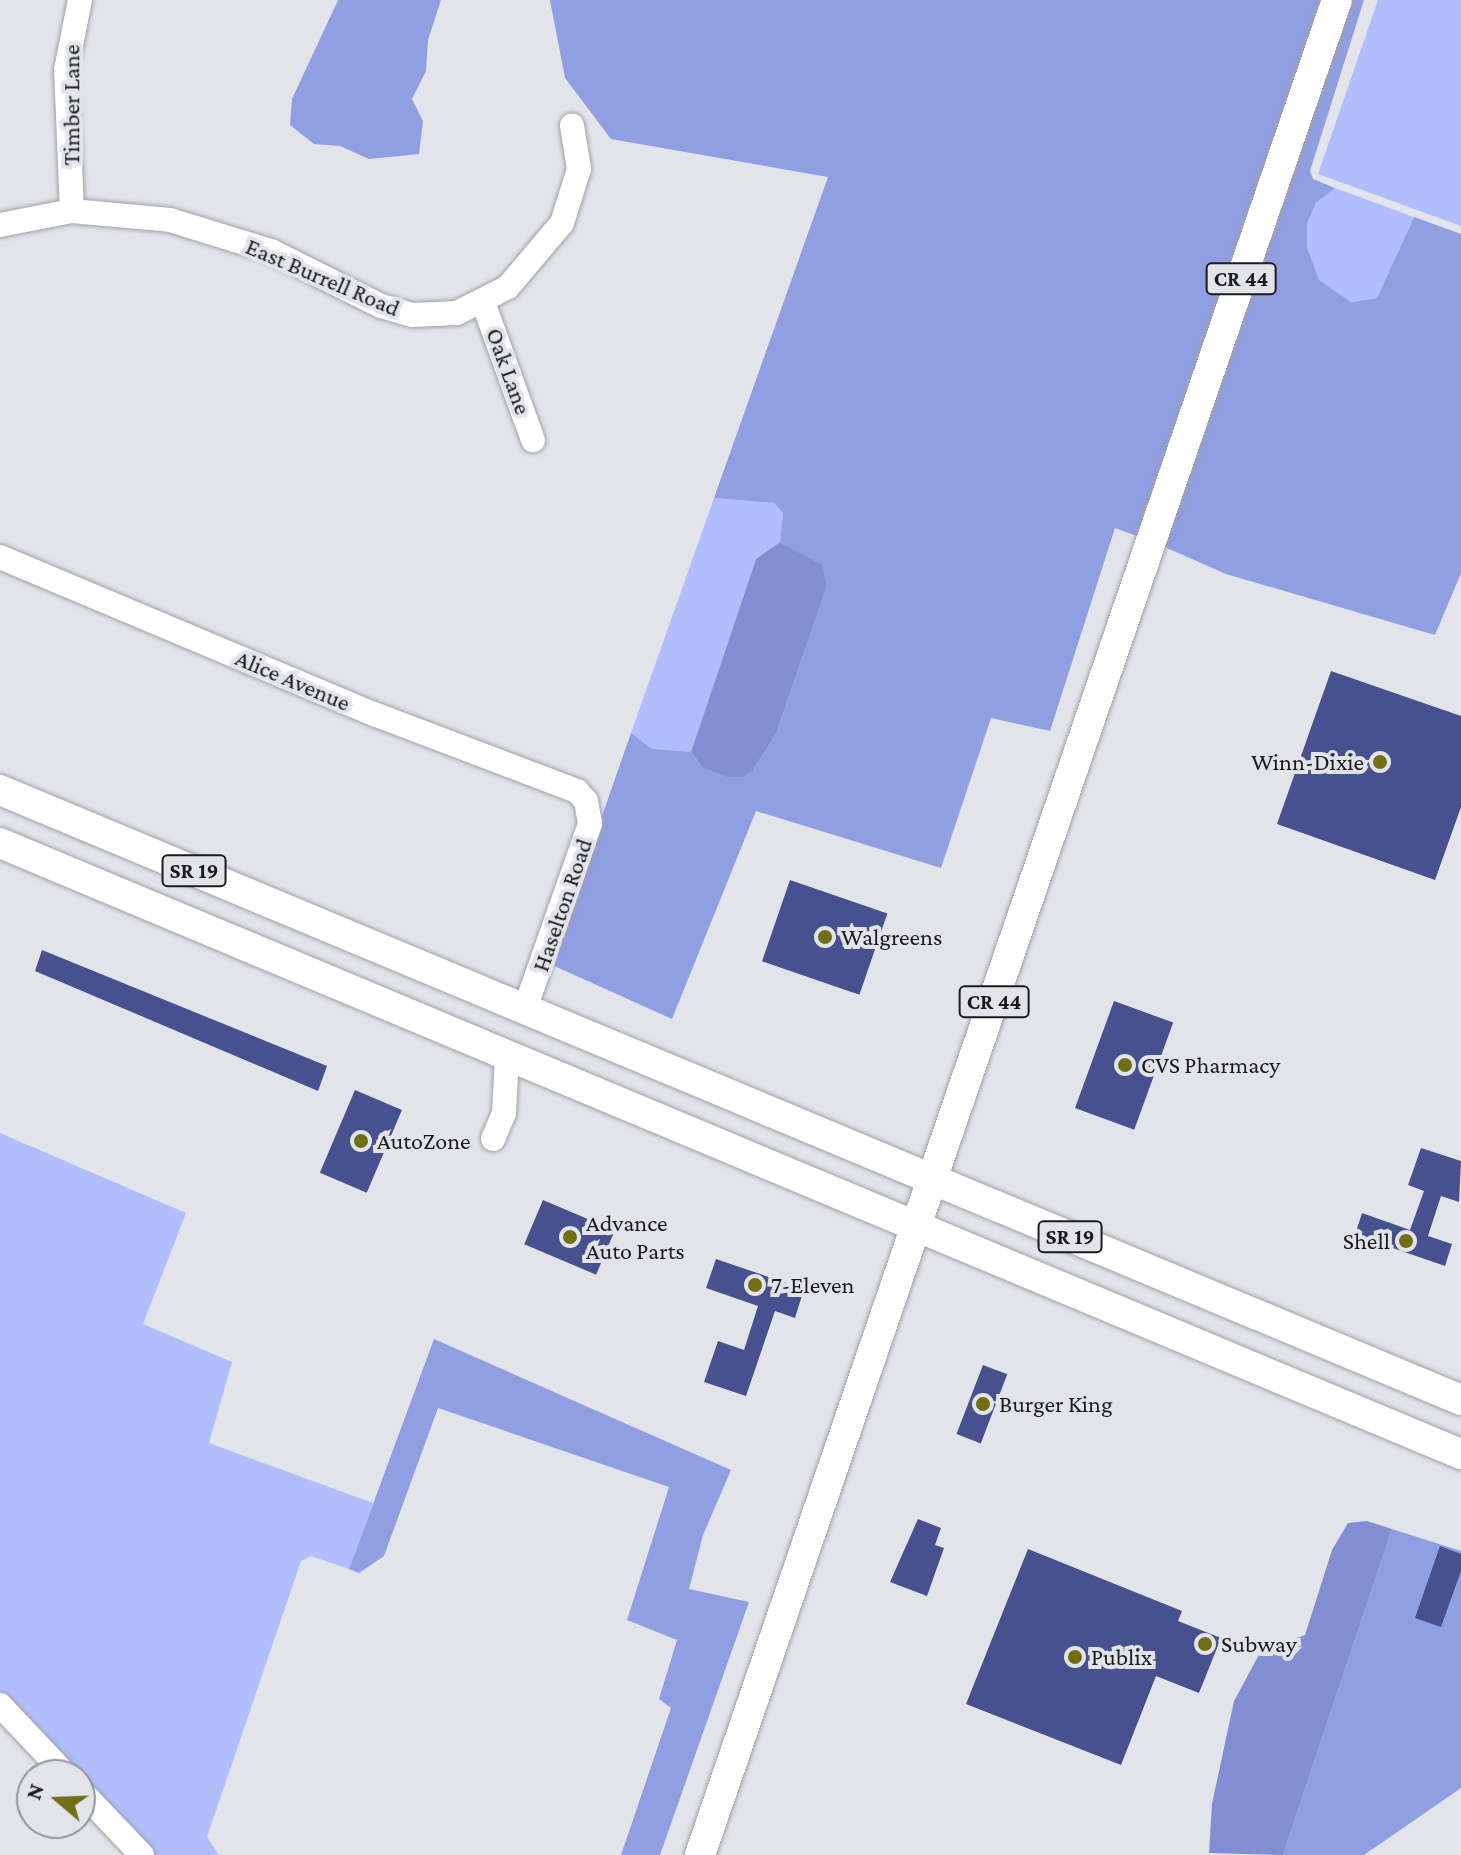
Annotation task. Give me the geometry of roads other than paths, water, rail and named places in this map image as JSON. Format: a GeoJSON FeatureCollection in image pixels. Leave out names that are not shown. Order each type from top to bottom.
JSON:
{"type":"FeatureCollection","features":[{"type":"Feature","properties":{"kind":"main road","name":"CR 44"},"geometry":{"type":"LineString","coordinates":[[700,1855],[1337,0]]}},
{"type":"Feature","properties":{"kind":"main road","name":"SR 19"},"geometry":{"type":"LineString","coordinates":[[0,790],[1461,1400]]}},
{"type":"Feature","properties":{"kind":"main road","name":"SR 19"},"geometry":{"type":"LineString","coordinates":[[0,843],[1461,1452]]}},
{"type":"Feature","properties":{"kind":"main road"},"geometry":{"type":"LineString","coordinates":[[507,1055],[534,1032],[571,1028]]}},
{"type":"Feature","properties":{"kind":"street","name":"Timber Lane"},"geometry":{"type":"LineString","coordinates":[[72,211],[66,70],[80,0]]}},
{"type":"Feature","properties":{"kind":"street","name":"East Burrell Road"},"geometry":{"type":"LineString","coordinates":[[0,225],[72,211],[187,224],[271,251],[349,292],[413,315],[457,313],[483,302],[527,268],[562,223],[579,169],[572,126]]}},
{"type":"Feature","properties":{"kind":"street","name":"Oak Lane"},"geometry":{"type":"LineString","coordinates":[[483,302],[533,440]]}},
{"type":"Feature","properties":{"kind":"street","name":"Alice Avenue"},"geometry":{"type":"LineString","coordinates":[[0,557],[374,714],[553,780],[586,801]]}},
{"type":"Feature","properties":{"kind":"street","name":"Haselton Road"},"geometry":{"type":"LineString","coordinates":[[525,1009],[576,874],[590,824],[586,801]]}},
{"type":"Feature","properties":{"kind":"street"},"geometry":{"type":"LineString","coordinates":[[493,1139],[504,1113],[507,1055]]}},
{"type":"Feature","properties":{"kind":"street"},"geometry":{"type":"LineString","coordinates":[[0,1705],[51,1759]]}},
{"type":"Feature","properties":{"kind":"street"},"geometry":{"type":"LineString","coordinates":[[96,1807],[142,1855]]}},
{"type":"Feature","properties":{"kind":"place","name":"Winn-Dixie"},"geometry":{"type":"Point","coordinates":[1380,762]}},
{"type":"Feature","properties":{"kind":"place","name":"Walgreens"},"geometry":{"type":"Point","coordinates":[825,937]}},
{"type":"Feature","properties":{"kind":"place","name":"CVS Pharmacy"},"geometry":{"type":"Point","coordinates":[1125,1065]}},
{"type":"Feature","properties":{"kind":"place","name":"AutoZone"},"geometry":{"type":"Point","coordinates":[361,1141]}},
{"type":"Feature","properties":{"kind":"place","name":"Advance Auto Parts"},"geometry":{"type":"Point","coordinates":[570,1237]}},
{"type":"Feature","properties":{"kind":"place","name":"Shell"},"geometry":{"type":"Point","coordinates":[1406,1241]}},
{"type":"Feature","properties":{"kind":"place","name":"7-Eleven"},"geometry":{"type":"Point","coordinates":[755,1285]}},
{"type":"Feature","properties":{"kind":"place","name":"Burger King"},"geometry":{"type":"Point","coordinates":[983,1404]}},
{"type":"Feature","properties":{"kind":"place","name":"Subway"},"geometry":{"type":"Point","coordinates":[1205,1644]}},
{"type":"Feature","properties":{"kind":"place","name":"Publix"},"geometry":{"type":"Point","coordinates":[1075,1657]}}]}
